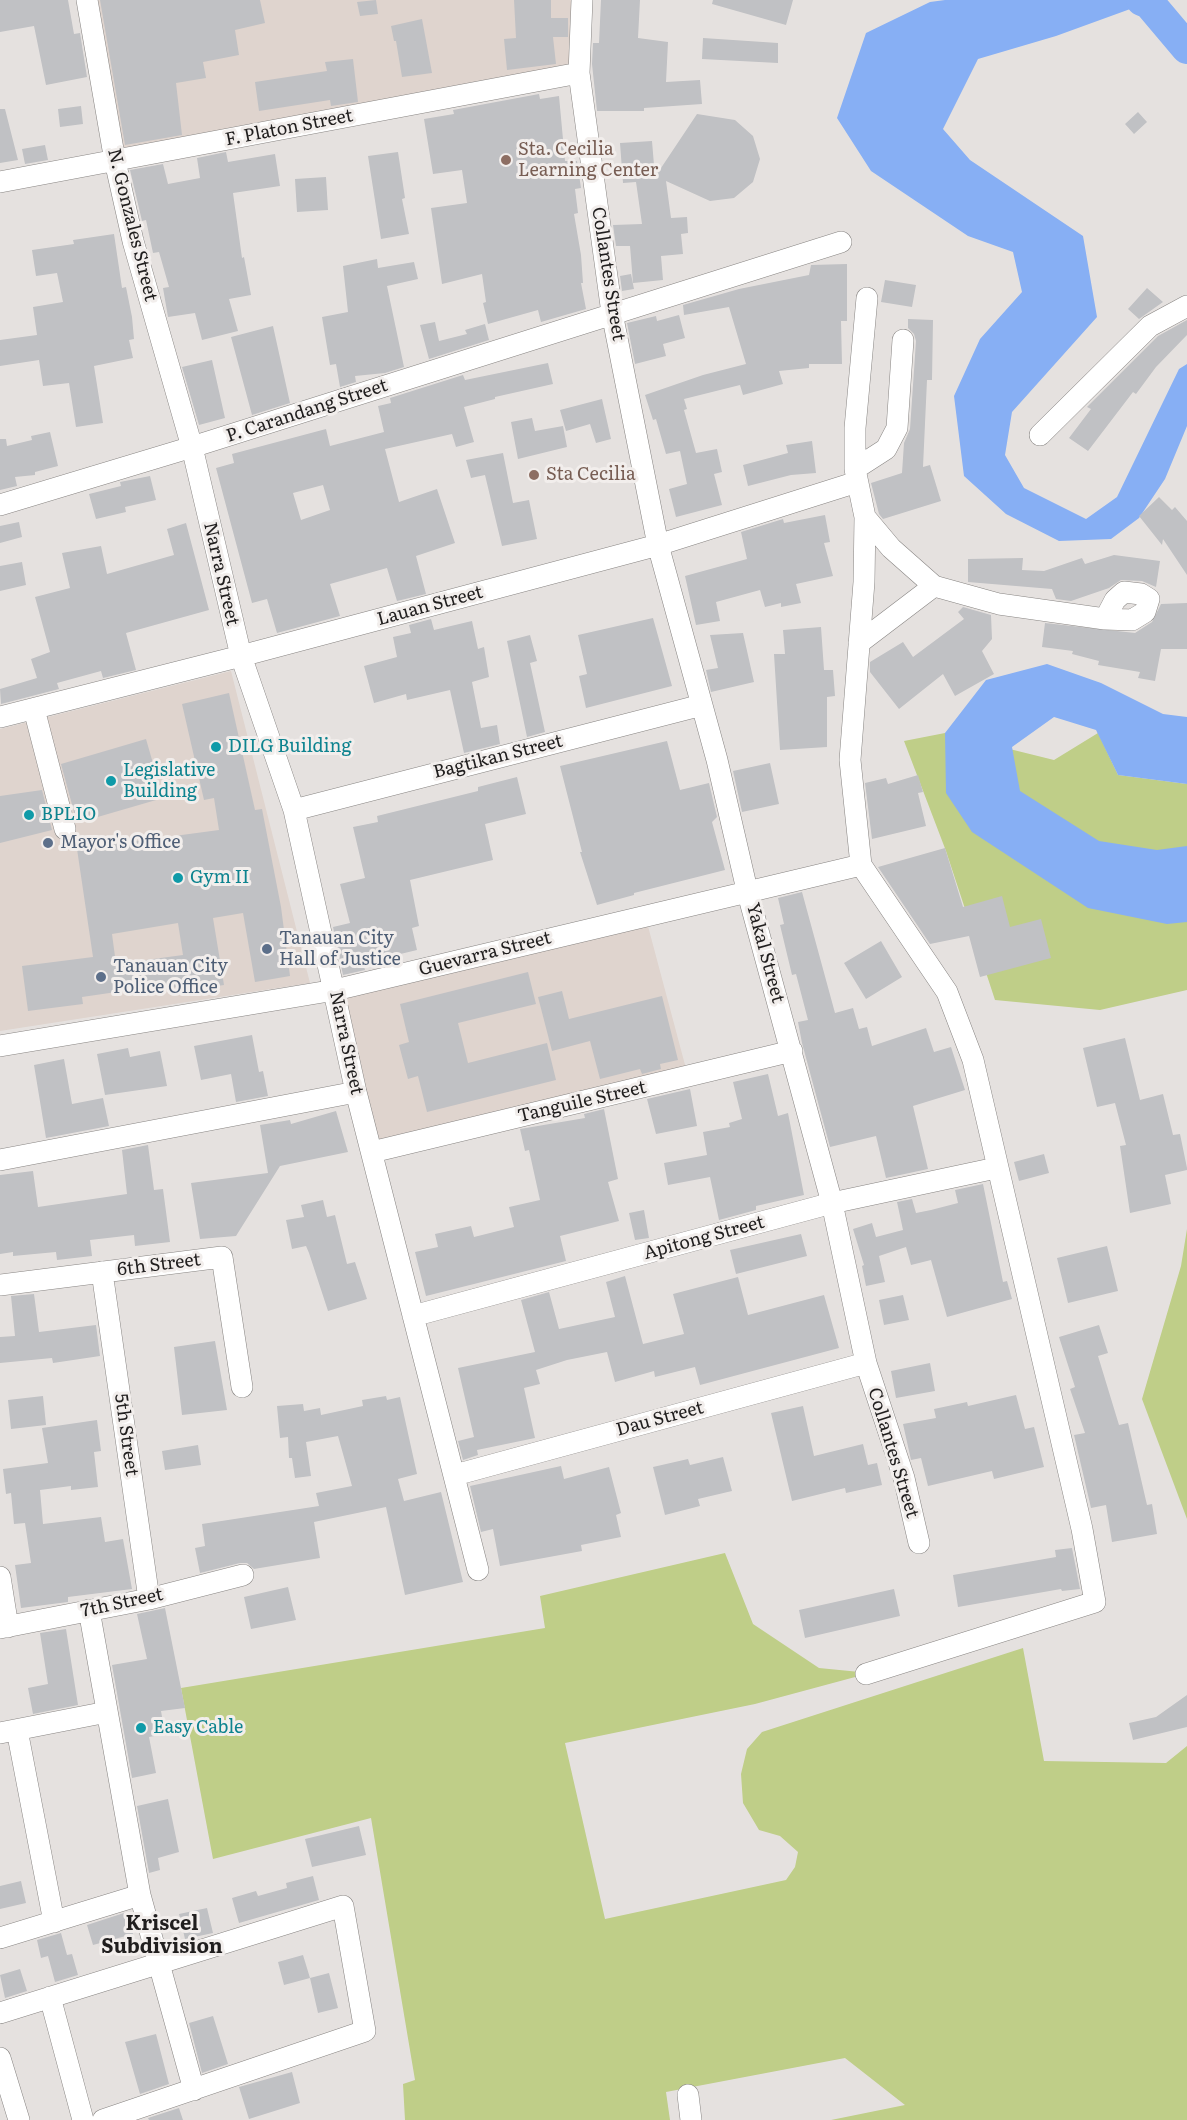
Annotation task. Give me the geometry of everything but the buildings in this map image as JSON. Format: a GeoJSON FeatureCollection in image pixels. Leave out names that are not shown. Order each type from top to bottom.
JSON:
{"type":"FeatureCollection","features":[{"type":"Feature","properties":{"kind":"street","name":"N. Gonzales Street"},"geometry":{"type":"LineString","coordinates":[[87,0],[115,161],[133,241],[192,447]]}},
{"type":"Feature","properties":{"kind":"street","name":"Collantes Street"},"geometry":{"type":"LineString","coordinates":[[582,0],[579,73],[612,312],[658,544]]}},
{"type":"Feature","properties":{"kind":"street","name":"F. Platon Street"},"geometry":{"type":"LineString","coordinates":[[0,182],[579,73]]}},
{"type":"Feature","properties":{"kind":"street","name":"P. Carandang Street"},"geometry":{"type":"LineString","coordinates":[[0,505],[192,447],[612,312],[841,242]]}},
{"type":"Feature","properties":{"kind":"street"},"geometry":{"type":"LineString","coordinates":[[866,1674],[1095,1602],[1082,1529],[996,1168],[994,1146],[973,1060],[947,992],[861,865],[850,760],[864,582],[866,517],[856,475],[855,428],[867,298]]}},
{"type":"Feature","properties":{"kind":"street"},"geometry":{"type":"LineString","coordinates":[[1040,435],[1150,326],[1187,306]]}},
{"type":"Feature","properties":{"kind":"street","name":"Lauan Street"},"geometry":{"type":"LineString","coordinates":[[0,717],[241,657],[658,544],[856,475],[886,449],[897,428],[903,340]]}},
{"type":"Feature","properties":{"kind":"street","name":"Narra Street"},"geometry":{"type":"LineString","coordinates":[[192,447],[241,657],[294,810],[356,1092],[478,1570]]}},
{"type":"Feature","properties":{"kind":"street"},"geometry":{"type":"LineString","coordinates":[[866,517],[891,548],[934,586],[999,604],[1105,619]]}},
{"type":"Feature","properties":{"kind":"street","name":"Yakal Street"},"geometry":{"type":"LineString","coordinates":[[658,544],[702,705],[747,890],[832,1203],[866,1363]]}},
{"type":"Feature","properties":{"kind":"street"},"geometry":{"type":"LineString","coordinates":[[858,643],[934,586]]}},
{"type":"Feature","properties":{"kind":"street","name":"Bagtikan Street"},"geometry":{"type":"LineString","coordinates":[[294,810],[702,705]]}},
{"type":"Feature","properties":{"kind":"street"},"geometry":{"type":"LineString","coordinates":[[34,709],[65,829]]}},
{"type":"Feature","properties":{"kind":"street","name":"Guevarra Street"},"geometry":{"type":"LineString","coordinates":[[0,1046],[335,990],[747,890],[861,865]]}},
{"type":"Feature","properties":{"kind":"street","name":"Tanguile Street"},"geometry":{"type":"LineString","coordinates":[[372,1152],[792,1051]]}},
{"type":"Feature","properties":{"kind":"street"},"geometry":{"type":"LineString","coordinates":[[0,1160],[356,1092]]}},
{"type":"Feature","properties":{"kind":"street","name":"Apitong Street"},"geometry":{"type":"LineString","coordinates":[[413,1316],[832,1203],[996,1168]]}},
{"type":"Feature","properties":{"kind":"street","name":"6th Street"},"geometry":{"type":"LineString","coordinates":[[0,1285],[222,1257],[242,1387]]}},
{"type":"Feature","properties":{"kind":"street","name":"5th Street"},"geometry":{"type":"LineString","coordinates":[[102,1272],[149,1599]]}},
{"type":"Feature","properties":{"kind":"street","name":"Collantes Street"},"geometry":{"type":"LineString","coordinates":[[866,1363],[904,1478],[919,1543]]}},
{"type":"Feature","properties":{"kind":"street","name":"Dau Street"},"geometry":{"type":"LineString","coordinates":[[455,1475],[866,1363]]}},
{"type":"Feature","properties":{"kind":"street","name":"7th Street"},"geometry":{"type":"LineString","coordinates":[[4,1627],[149,1599],[243,1575]]}},
{"type":"Feature","properties":{"kind":"street"},"geometry":{"type":"LineString","coordinates":[[0,1577],[4,1627]]}},
{"type":"Feature","properties":{"kind":"street"},"geometry":{"type":"LineString","coordinates":[[88,1610],[140,1895],[194,2090]]}},
{"type":"Feature","properties":{"kind":"street"},"geometry":{"type":"LineString","coordinates":[[54,1922],[8,1732],[107,1712]]}},
{"type":"Feature","properties":{"kind":"street"},"geometry":{"type":"LineString","coordinates":[[0,1938],[140,1895]]}},
{"type":"Feature","properties":{"kind":"street"},"geometry":{"type":"LineString","coordinates":[[0,2013],[343,1906],[365,2031],[102,2120]]}},
{"type":"Feature","properties":{"kind":"street"},"geometry":{"type":"LineString","coordinates":[[50,1997],[83,2120]]}},
{"type":"Feature","properties":{"kind":"street"},"geometry":{"type":"LineString","coordinates":[[0,2058],[19,2120]]}},
{"type":"Feature","properties":{"kind":"street"},"geometry":{"type":"LineString","coordinates":[[688,2095],[691,2120]]}},
{"type":"Feature","properties":{"kind":"shaded area"},"geometry":{"type":"Polygon","coordinates":[[[87,0],[581,0],[579,73],[115,161],[87,0]]]}},
{"type":"Feature","properties":{"kind":"shaded area"},"geometry":{"type":"Polygon","coordinates":[[[231,671],[310,983],[0,1031],[0,729],[231,671]]]}},
{"type":"Feature","properties":{"kind":"shaded area"},"geometry":{"type":"Polygon","coordinates":[[[645,915],[688,1076],[372,1152],[335,990],[645,915]]]}},
{"type":"Feature","properties":{"kind":"green space"},"geometry":{"type":"Polygon","coordinates":[[[945,733],[1054,760],[1098,733],[1118,775],[1187,784],[1187,990],[1100,1010],[995,1000],[946,851],[904,741],[945,733]]]}},
{"type":"Feature","properties":{"kind":"green space"},"geometry":{"type":"Polygon","coordinates":[[[1187,1229],[1187,1519],[1142,1399],[1181,1266],[1187,1229]]]}},
{"type":"Feature","properties":{"kind":"green space"},"geometry":{"type":"Polygon","coordinates":[[[725,1553],[753,1624],[819,1668],[870,1673],[755,1704],[565,1743],[605,1919],[786,1880],[795,1867],[798,1852],[780,1836],[759,1830],[743,1803],[741,1774],[747,1749],[762,1732],[1023,1648],[1044,1761],[1166,1763],[1187,1746],[1187,2120],[831,2120],[905,2105],[845,2058],[666,2092],[670,2120],[405,2120],[403,2084],[415,2080],[371,1818],[213,1859],[181,1688],[545,1628],[540,1596],[725,1553]]]}},
{"type":"Feature","properties":{"kind":"water"},"geometry":{"type":"Polygon","coordinates":[[[945,0],[1155,0],[1056,36],[978,59],[943,129],[970,160],[1083,236],[1097,317],[1012,412],[1005,455],[1024,488],[1086,519],[1117,497],[1179,369],[1187,364],[1187,426],[1165,479],[1139,518],[1111,539],[1059,541],[1006,514],[964,476],[954,396],[980,339],[1022,292],[1013,252],[968,236],[871,171],[837,118],[866,33],[930,2],[945,0]]]}},
{"type":"Feature","properties":{"kind":"water"},"geometry":{"type":"Polygon","coordinates":[[[1047,664],[1101,683],[1163,714],[1187,717],[1187,784],[1118,775],[1096,730],[1054,717],[1012,747],[1020,791],[1099,841],[1157,850],[1187,846],[1187,922],[1167,924],[1088,908],[972,832],[946,793],[945,733],[986,680],[1047,664]]]}},
{"type":"Feature","properties":{"kind":"waterway"},"geometry":{"type":"LineString","coordinates":[[1142,0],[1149,3],[1187,48]]}},
{"type":"Feature","properties":{"kind":"place","name":"Sta. Cecilia Learning Center"},"geometry":{"type":"Point","coordinates":[506,160]}},
{"type":"Feature","properties":{"kind":"place","name":"Sta Cecilia"},"geometry":{"type":"Point","coordinates":[534,475]}},
{"type":"Feature","properties":{"kind":"place","name":"DILG Building"},"geometry":{"type":"Point","coordinates":[216,747]}},
{"type":"Feature","properties":{"kind":"place","name":"Legislative Building"},"geometry":{"type":"Point","coordinates":[111,781]}},
{"type":"Feature","properties":{"kind":"place","name":"BPLIO"},"geometry":{"type":"Point","coordinates":[29,815]}},
{"type":"Feature","properties":{"kind":"place","name":"Mayor's Office"},"geometry":{"type":"Point","coordinates":[48,843]}},
{"type":"Feature","properties":{"kind":"place","name":"Gym II"},"geometry":{"type":"Point","coordinates":[178,878]}},
{"type":"Feature","properties":{"kind":"place","name":"Tanauan City Hall of Justice"},"geometry":{"type":"Point","coordinates":[267,949]}},
{"type":"Feature","properties":{"kind":"place","name":"Tanauan City Police Office"},"geometry":{"type":"Point","coordinates":[101,977]}},
{"type":"Feature","properties":{"kind":"place","name":"Easy Cable"},"geometry":{"type":"Point","coordinates":[141,1728]}},
{"type":"Feature","properties":{"kind":"district","name":"Kriscel Subdivision"},"geometry":{"type":"Point","coordinates":[162,1936]}}]}
